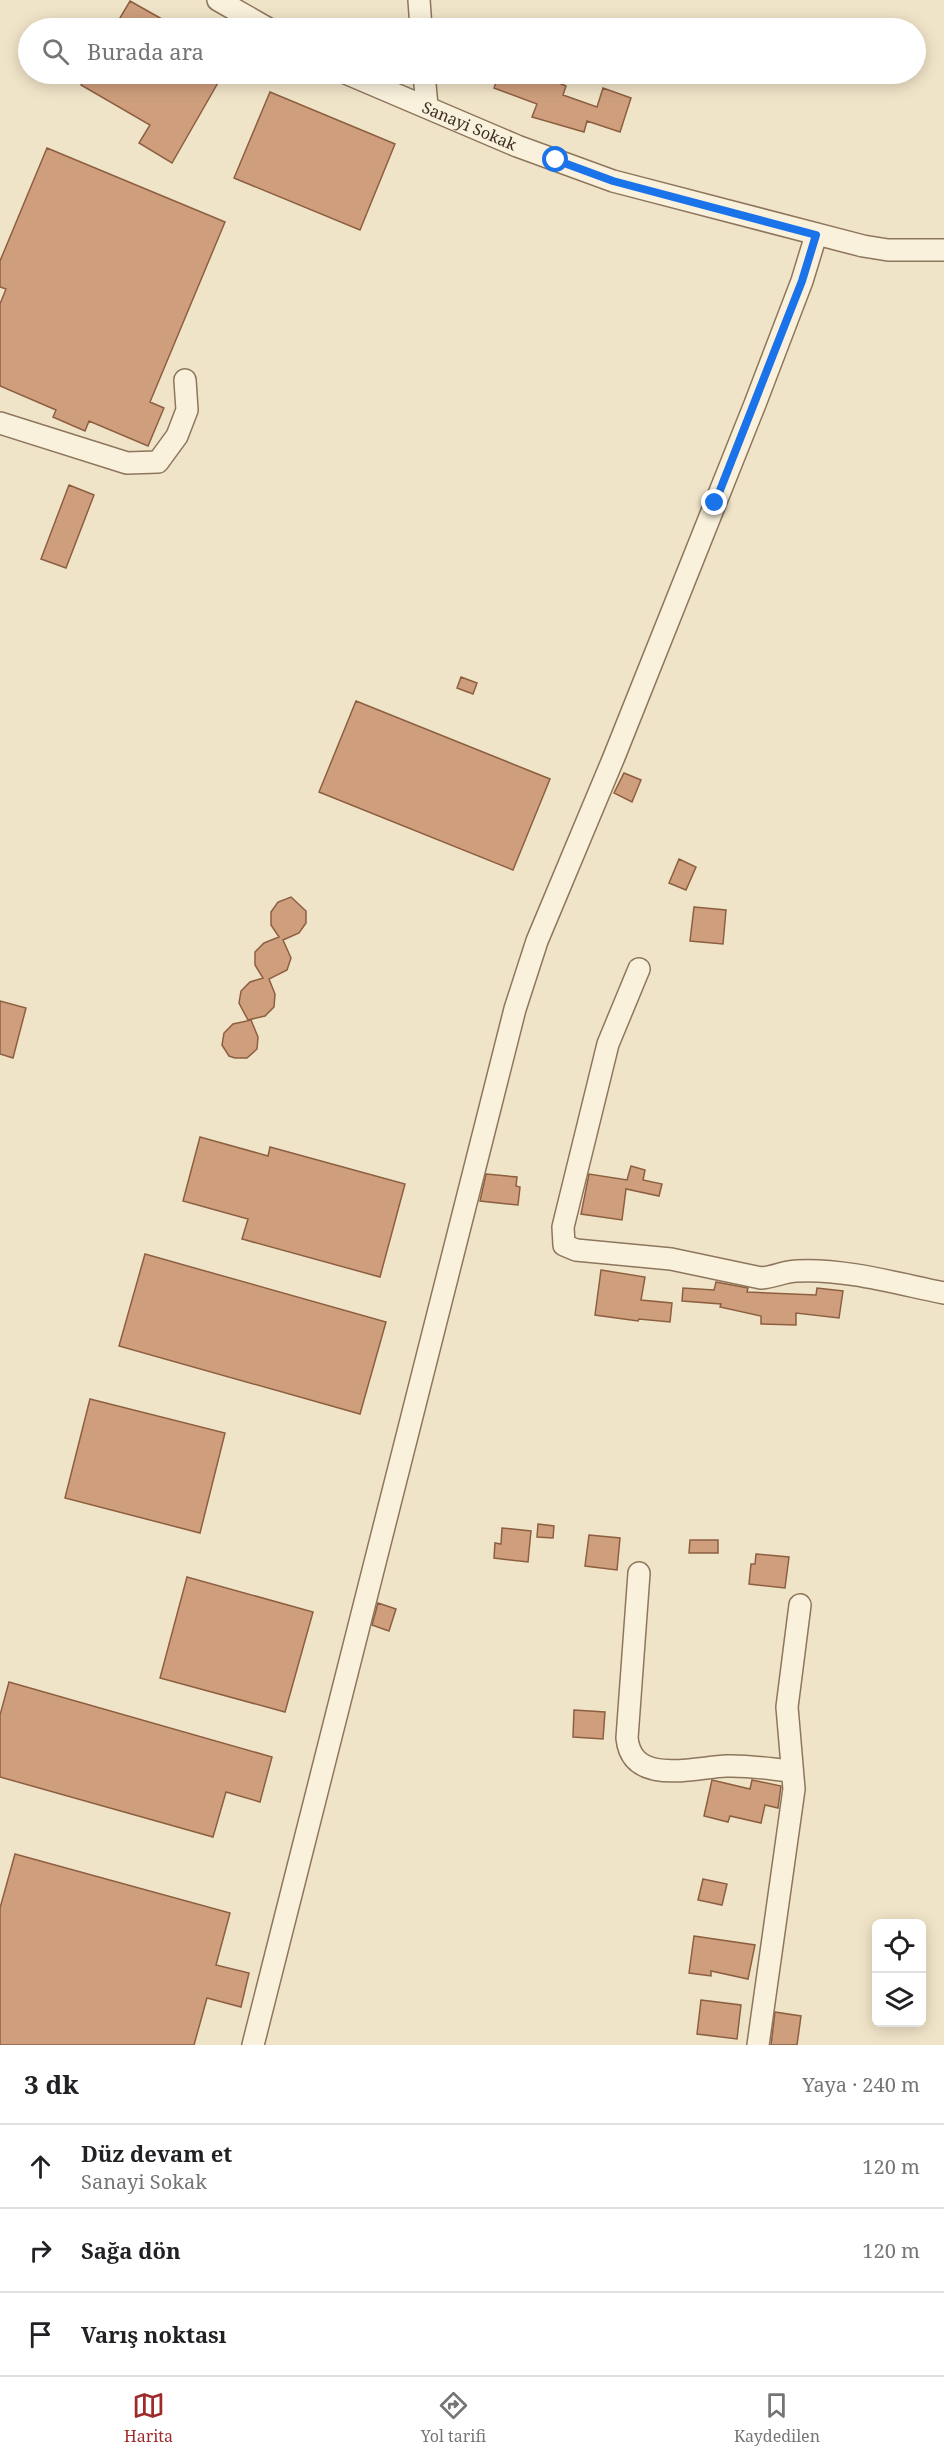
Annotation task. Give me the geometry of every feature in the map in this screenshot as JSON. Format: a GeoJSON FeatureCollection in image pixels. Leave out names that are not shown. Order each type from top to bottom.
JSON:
{"type":"FeatureCollection","features":[{"type":"Feature","properties":{"kind":"street"},"geometry":{"type":"LineString","coordinates":[[218,0],[250,18]]}},
{"type":"Feature","properties":{"kind":"street"},"geometry":{"type":"LineString","coordinates":[[419,0],[420,18]]}},
{"type":"Feature","properties":{"kind":"street","name":"Sanayi Sokak"},"geometry":{"type":"LineString","coordinates":[[373,84],[518,146],[613,181],[816,235],[888,250],[944,250]]}},
{"type":"Feature","properties":{"kind":"street"},"geometry":{"type":"LineString","coordinates":[[425,84],[427,106]]}},
{"type":"Feature","properties":{"kind":"street"},"geometry":{"type":"LineString","coordinates":[[253,2045],[515,1009],[537,940],[614,757],[755,404],[802,281],[816,235]]}},
{"type":"Feature","properties":{"kind":"street"},"geometry":{"type":"LineString","coordinates":[[0,423],[127,463],[158,462],[177,436],[187,410],[185,380]]}},
{"type":"Feature","properties":{"kind":"street"},"geometry":{"type":"LineString","coordinates":[[639,969],[608,1044],[563,1227],[564,1245],[568,1249],[671,1259],[761,1278],[775,1278],[794,1270],[817,1271],[944,1293]]}},
{"type":"Feature","properties":{"kind":"street"},"geometry":{"type":"LineString","coordinates":[[639,1573],[627,1738],[628,1748],[632,1755],[644,1766],[659,1769],[682,1771],[742,1766],[792,1771]]}},
{"type":"Feature","properties":{"kind":"street"},"geometry":{"type":"LineString","coordinates":[[758,2045],[794,1789],[787,1707],[800,1605]]}},
{"type":"Feature","properties":{"kind":"building"},"geometry":{"type":"Polygon","coordinates":[[[130,1],[160,18],[120,18],[130,1]]]}},
{"type":"Feature","properties":{"kind":"building"},"geometry":{"type":"Polygon","coordinates":[[[217,84],[172,163],[139,143],[150,125],[81,85],[217,84]]]}},
{"type":"Feature","properties":{"kind":"building"},"geometry":{"type":"Polygon","coordinates":[[[495,84],[561,84],[566,86],[563,95],[597,107],[603,88],[631,98],[620,132],[587,121],[584,132],[532,117],[537,104],[494,88],[495,84]]]}},
{"type":"Feature","properties":{"kind":"building"},"geometry":{"type":"Polygon","coordinates":[[[270,92],[395,144],[360,230],[234,178],[270,92]]]}},
{"type":"Feature","properties":{"kind":"building"},"geometry":{"type":"Polygon","coordinates":[[[47,148],[225,222],[150,402],[164,408],[148,446],[89,421],[85,431],[53,417],[56,410],[0,386],[0,304],[6,289],[0,287],[0,261],[47,148]]]}},
{"type":"Feature","properties":{"kind":"building"},"geometry":{"type":"Polygon","coordinates":[[[69,485],[94,495],[66,568],[41,559],[69,485]]]}},
{"type":"Feature","properties":{"kind":"building"},"geometry":{"type":"Polygon","coordinates":[[[461,677],[477,683],[473,694],[457,688],[461,677]]]}},
{"type":"Feature","properties":{"kind":"building"},"geometry":{"type":"Polygon","coordinates":[[[356,701],[550,779],[513,870],[319,792],[356,701]]]}},
{"type":"Feature","properties":{"kind":"building"},"geometry":{"type":"Polygon","coordinates":[[[624,773],[641,780],[632,802],[614,793],[624,773]]]}},
{"type":"Feature","properties":{"kind":"building"},"geometry":{"type":"Polygon","coordinates":[[[679,859],[696,867],[686,890],[669,883],[679,859]]]}},
{"type":"Feature","properties":{"kind":"building"},"geometry":{"type":"Polygon","coordinates":[[[291,897],[306,911],[306,923],[299,933],[283,940],[291,958],[287,970],[269,979],[275,994],[274,1007],[265,1016],[248,1020],[239,1003],[241,991],[250,982],[263,978],[255,965],[255,952],[264,943],[279,937],[271,925],[271,912],[278,902],[291,897]]]}},
{"type":"Feature","properties":{"kind":"building"},"geometry":{"type":"Polygon","coordinates":[[[694,907],[726,910],[723,944],[690,941],[694,907]]]}},
{"type":"Feature","properties":{"kind":"building"},"geometry":{"type":"Polygon","coordinates":[[[0,1001],[26,1008],[13,1058],[0,1054],[0,1001]]]}},
{"type":"Feature","properties":{"kind":"building"},"geometry":{"type":"Polygon","coordinates":[[[251,1020],[258,1037],[257,1049],[247,1058],[229,1056],[222,1045],[224,1033],[233,1024],[251,1020]]]}},
{"type":"Feature","properties":{"kind":"building"},"geometry":{"type":"Polygon","coordinates":[[[200,1137],[268,1156],[270,1147],[405,1184],[380,1277],[242,1239],[248,1219],[183,1201],[200,1137]]]}},
{"type":"Feature","properties":{"kind":"building"},"geometry":{"type":"Polygon","coordinates":[[[631,1166],[645,1170],[643,1180],[662,1184],[659,1196],[626,1189],[622,1220],[581,1214],[589,1174],[627,1180],[631,1166]]]}},
{"type":"Feature","properties":{"kind":"building"},"geometry":{"type":"Polygon","coordinates":[[[486,1174],[517,1177],[516,1186],[520,1187],[518,1205],[480,1201],[486,1174]]]}},
{"type":"Feature","properties":{"kind":"building"},"geometry":{"type":"Polygon","coordinates":[[[145,1254],[386,1322],[360,1414],[119,1346],[145,1254]]]}},
{"type":"Feature","properties":{"kind":"building"},"geometry":{"type":"Polygon","coordinates":[[[601,1270],[645,1277],[641,1300],[672,1303],[670,1322],[639,1319],[638,1321],[595,1315],[601,1270]]]}},
{"type":"Feature","properties":{"kind":"building"},"geometry":{"type":"Polygon","coordinates":[[[716,1282],[748,1288],[747,1292],[816,1295],[817,1288],[843,1291],[839,1318],[796,1313],[796,1325],[761,1324],[761,1316],[720,1307],[721,1304],[682,1301],[683,1288],[714,1290],[716,1282]]]}},
{"type":"Feature","properties":{"kind":"building"},"geometry":{"type":"Polygon","coordinates":[[[90,1399],[225,1433],[200,1533],[65,1498],[90,1399]]]}},
{"type":"Feature","properties":{"kind":"building"},"geometry":{"type":"Polygon","coordinates":[[[538,1524],[554,1526],[553,1538],[537,1537],[538,1524]]]}},
{"type":"Feature","properties":{"kind":"building"},"geometry":{"type":"Polygon","coordinates":[[[502,1528],[531,1531],[528,1562],[494,1558],[495,1543],[501,1544],[502,1528]]]}},
{"type":"Feature","properties":{"kind":"building"},"geometry":{"type":"Polygon","coordinates":[[[589,1535],[620,1538],[617,1570],[585,1566],[589,1535]]]}},
{"type":"Feature","properties":{"kind":"building"},"geometry":{"type":"Polygon","coordinates":[[[690,1540],[718,1540],[718,1553],[689,1553],[690,1540]]]}},
{"type":"Feature","properties":{"kind":"building"},"geometry":{"type":"Polygon","coordinates":[[[756,1554],[789,1557],[785,1588],[749,1584],[751,1564],[755,1564],[756,1554]]]}},
{"type":"Feature","properties":{"kind":"building"},"geometry":{"type":"Polygon","coordinates":[[[187,1577],[313,1612],[285,1712],[160,1678],[187,1577]]]}},
{"type":"Feature","properties":{"kind":"building"},"geometry":{"type":"Polygon","coordinates":[[[378,1603],[396,1609],[389,1631],[372,1625],[378,1603]]]}},
{"type":"Feature","properties":{"kind":"building"},"geometry":{"type":"Polygon","coordinates":[[[9,1682],[272,1757],[260,1802],[226,1792],[213,1837],[0,1777],[0,1715],[9,1682]]]}},
{"type":"Feature","properties":{"kind":"building"},"geometry":{"type":"Polygon","coordinates":[[[574,1710],[605,1712],[603,1739],[573,1737],[574,1710]]]}},
{"type":"Feature","properties":{"kind":"building"},"geometry":{"type":"Polygon","coordinates":[[[712,1780],[750,1789],[752,1780],[781,1786],[778,1808],[765,1805],[761,1823],[730,1816],[728,1822],[704,1816],[712,1780]]]}},
{"type":"Feature","properties":{"kind":"building"},"geometry":{"type":"Polygon","coordinates":[[[15,1854],[230,1913],[216,1965],[249,1973],[241,2007],[207,1998],[194,2045],[0,2045],[0,1908],[15,1854]]]}},
{"type":"Feature","properties":{"kind":"building"},"geometry":{"type":"Polygon","coordinates":[[[703,1879],[727,1884],[722,1905],[698,1900],[703,1879]]]}},
{"type":"Feature","properties":{"kind":"building"},"geometry":{"type":"Polygon","coordinates":[[[694,1936],[755,1945],[748,1979],[711,1971],[711,1976],[689,1973],[694,1936]]]}},
{"type":"Feature","properties":{"kind":"building"},"geometry":{"type":"Polygon","coordinates":[[[701,2000],[741,2005],[737,2039],[697,2034],[701,2000]]]}},
{"type":"Feature","properties":{"kind":"building"},"geometry":{"type":"Polygon","coordinates":[[[775,2012],[801,2016],[797,2045],[771,2045],[775,2012]]]}},
{"type":"Feature","properties":{"kind":"route"},"geometry":{"type":"LineString","coordinates":[[556,160],[613,181],[816,235],[802,281],[715,503]]}}]}
